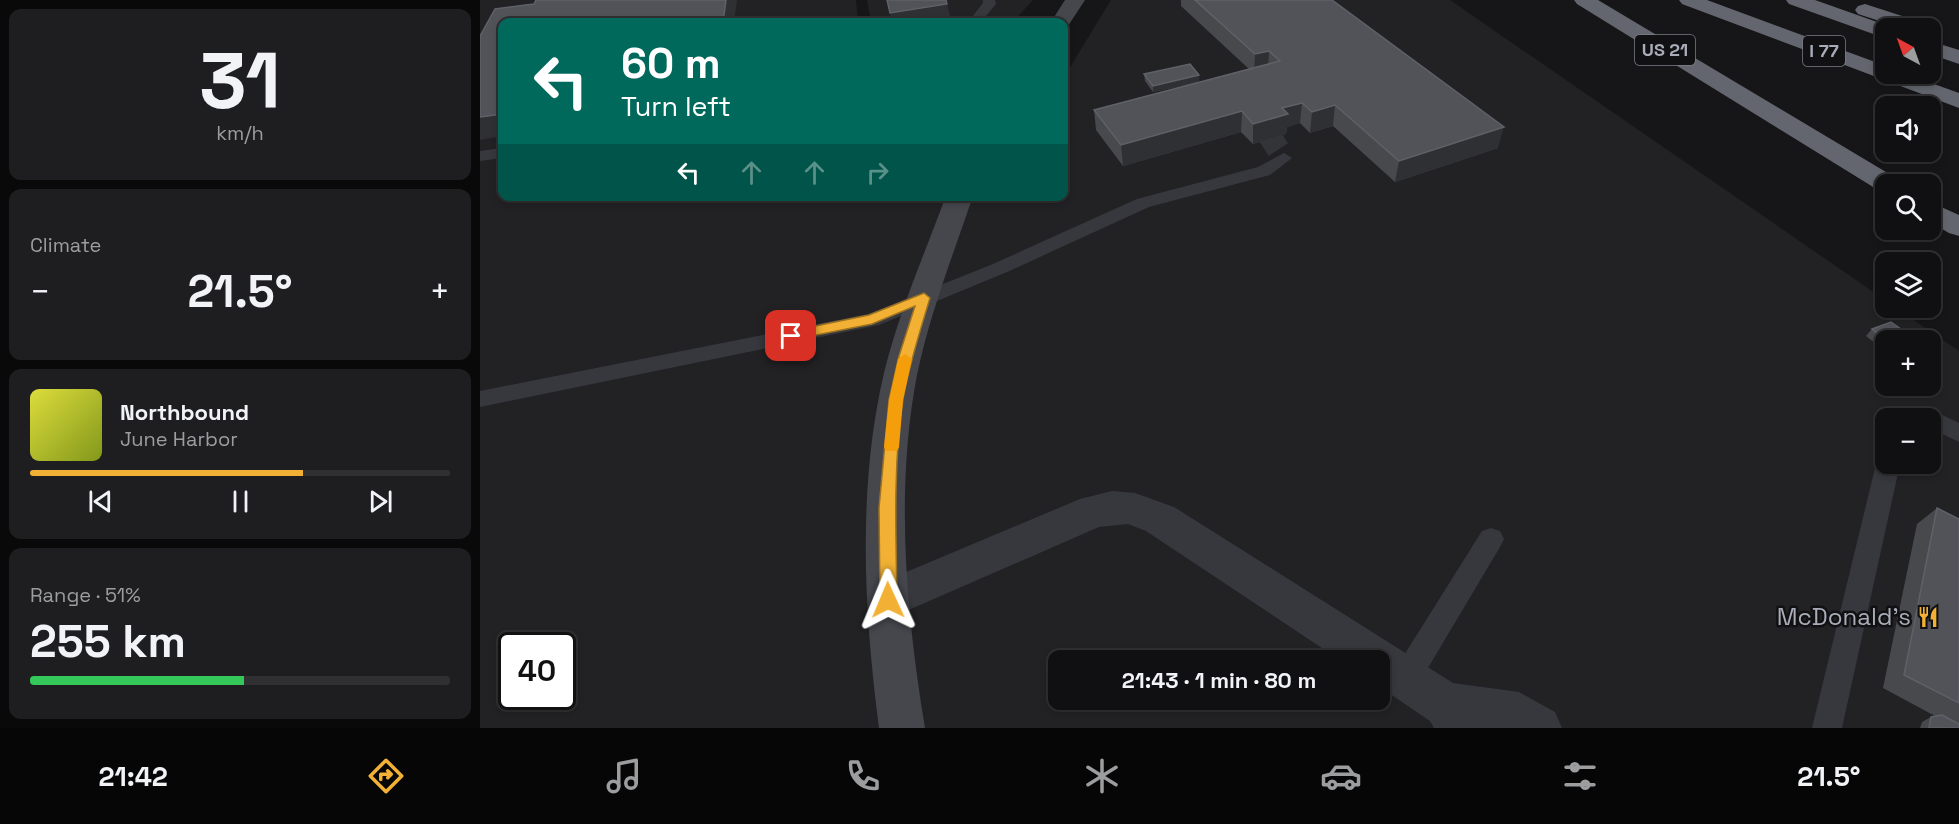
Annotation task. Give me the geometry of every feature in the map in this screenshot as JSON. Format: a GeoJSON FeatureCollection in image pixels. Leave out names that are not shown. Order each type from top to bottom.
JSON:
{"type":"FeatureCollection","features":[{"type":"Feature","properties":{"kind":"highway","name":"US 21"},"geometry":{"type":"LineString","coordinates":[[1584,0],[1875,177]]}},
{"type":"Feature","properties":{"kind":"highway","name":"I 77"},"geometry":{"type":"LineString","coordinates":[[1689,0],[1959,101]]}},
{"type":"Feature","properties":{"kind":"highway","name":"I 77"},"geometry":{"type":"LineString","coordinates":[[1730,0],[1875,53]]}},
{"type":"Feature","properties":{"kind":"highway","name":"I 77"},"geometry":{"type":"LineString","coordinates":[[1796,0],[1875,28]]}},
{"type":"Feature","properties":{"kind":"highway"},"geometry":{"type":"LineString","coordinates":[[1836,0],[1890,18]]}},
{"type":"Feature","properties":{"kind":"highway"},"geometry":{"type":"LineString","coordinates":[[1941,36],[1959,42]]}},
{"type":"Feature","properties":{"kind":"highway"},"geometry":{"type":"LineString","coordinates":[[1941,51],[1959,57]]}},
{"type":"Feature","properties":{"kind":"highway"},"geometry":{"type":"LineString","coordinates":[[1941,78],[1959,84]]}},
{"type":"Feature","properties":{"kind":"highway"},"geometry":{"type":"LineString","coordinates":[[1941,216],[1959,227]]}},
{"type":"Feature","properties":{"kind":"street"},"geometry":{"type":"LineString","coordinates":[[1064,18],[1075,0]]}},
{"type":"Feature","properties":{"kind":"street"},"geometry":{"type":"LineString","coordinates":[[902,728],[893,675],[888,600],[887,508],[896,400],[906,356],[924,298],[958,201]]}},
{"type":"Feature","properties":{"kind":"street"},"geometry":{"type":"LineString","coordinates":[[888,600],[1094,511],[1117,506],[1141,509],[1160,519],[1362,650]]}},
{"type":"Feature","properties":{"kind":"street"},"geometry":{"type":"LineString","coordinates":[[1390,668],[1454,716],[1519,715],[1539,728]]}},
{"type":"Feature","properties":{"kind":"lane"},"geometry":{"type":"LineString","coordinates":[[978,18],[990,4],[988,0]]}},
{"type":"Feature","properties":{"kind":"lane"},"geometry":{"type":"LineString","coordinates":[[480,156],[498,154]]}},
{"type":"Feature","properties":{"kind":"lane"},"geometry":{"type":"LineString","coordinates":[[480,399],[872,320],[1000,268],[1143,203],[1264,171],[1284,158]]}},
{"type":"Feature","properties":{"kind":"lane"},"geometry":{"type":"LineString","coordinates":[[1941,424],[1959,433]]}},
{"type":"Feature","properties":{"kind":"lane"},"geometry":{"type":"LineString","coordinates":[[1829,727],[1886,474]]}},
{"type":"Feature","properties":{"kind":"lane"},"geometry":{"type":"LineString","coordinates":[[1390,665],[1491,539]]}},
{"type":"Feature","properties":{"kind":"shaded area"},"geometry":{"type":"Polygon","coordinates":[[[480,0],[856,0],[858,18],[498,18],[498,201],[1068,201],[1068,70],[1111,0],[1450,0],[1875,293],[1875,318],[1911,318],[1928,330],[1875,330],[1875,396],[1941,396],[1941,339],[1959,351],[1959,728],[480,728],[480,0]]]}},
{"type":"Feature","properties":{"kind":"shaded area"},"geometry":{"type":"Polygon","coordinates":[[[867,0],[1033,0],[1017,18],[870,18],[867,0]]]}},
{"type":"Feature","properties":{"kind":"building"},"geometry":{"type":"Polygon","coordinates":[[[536,0],[726,0],[724,18],[498,18],[498,115],[480,117],[480,36],[495,9],[534,4],[536,0]]]}},
{"type":"Feature","properties":{"kind":"building"},"geometry":{"type":"Polygon","coordinates":[[[887,0],[946,0],[947,4],[890,13],[887,0]]]}},
{"type":"Feature","properties":{"kind":"building"},"geometry":{"type":"Polygon","coordinates":[[[1195,0],[1332,0],[1504,127],[1399,161],[1335,105],[1312,112],[1302,103],[1282,108],[1288,114],[1253,124],[1242,111],[1121,145],[1094,110],[1280,61],[1269,51],[1255,54],[1195,0]]]}},
{"type":"Feature","properties":{"kind":"building"},"geometry":{"type":"Polygon","coordinates":[[[1190,64],[1199,75],[1153,86],[1144,74],[1190,64]]]}},
{"type":"Feature","properties":{"kind":"building"},"geometry":{"type":"Polygon","coordinates":[[[1891,322],[1902,330],[1875,331],[1872,329],[1891,322]]]}},
{"type":"Feature","properties":{"kind":"building"},"geometry":{"type":"Polygon","coordinates":[[[1937,508],[1959,519],[1959,703],[1904,675],[1937,508]]]}},
{"type":"Feature","properties":{"kind":"building"},"geometry":{"type":"Polygon","coordinates":[[[1942,715],[1959,724],[1959,728],[1929,728],[1931,717],[1942,715]]]}},
{"type":"Feature","properties":{"kind":"tunnel"},"geometry":{"type":"LineString","coordinates":[[1247,102],[1284,158]]}},
{"type":"Feature","properties":{"kind":"slow traffic"},"geometry":{"type":"LineString","coordinates":[[891,447],[896,400],[905,359]]}},
{"type":"Feature","properties":{"kind":"place","name":"McDonald's"},"geometry":{"type":"Point","coordinates":[1928,617]}},
{"type":"Feature","properties":{"kind":"route"},"geometry":{"type":"LineString","coordinates":[[791,336],[872,320],[924,298],[906,356],[896,400],[887,508],[888,600]]}}]}
